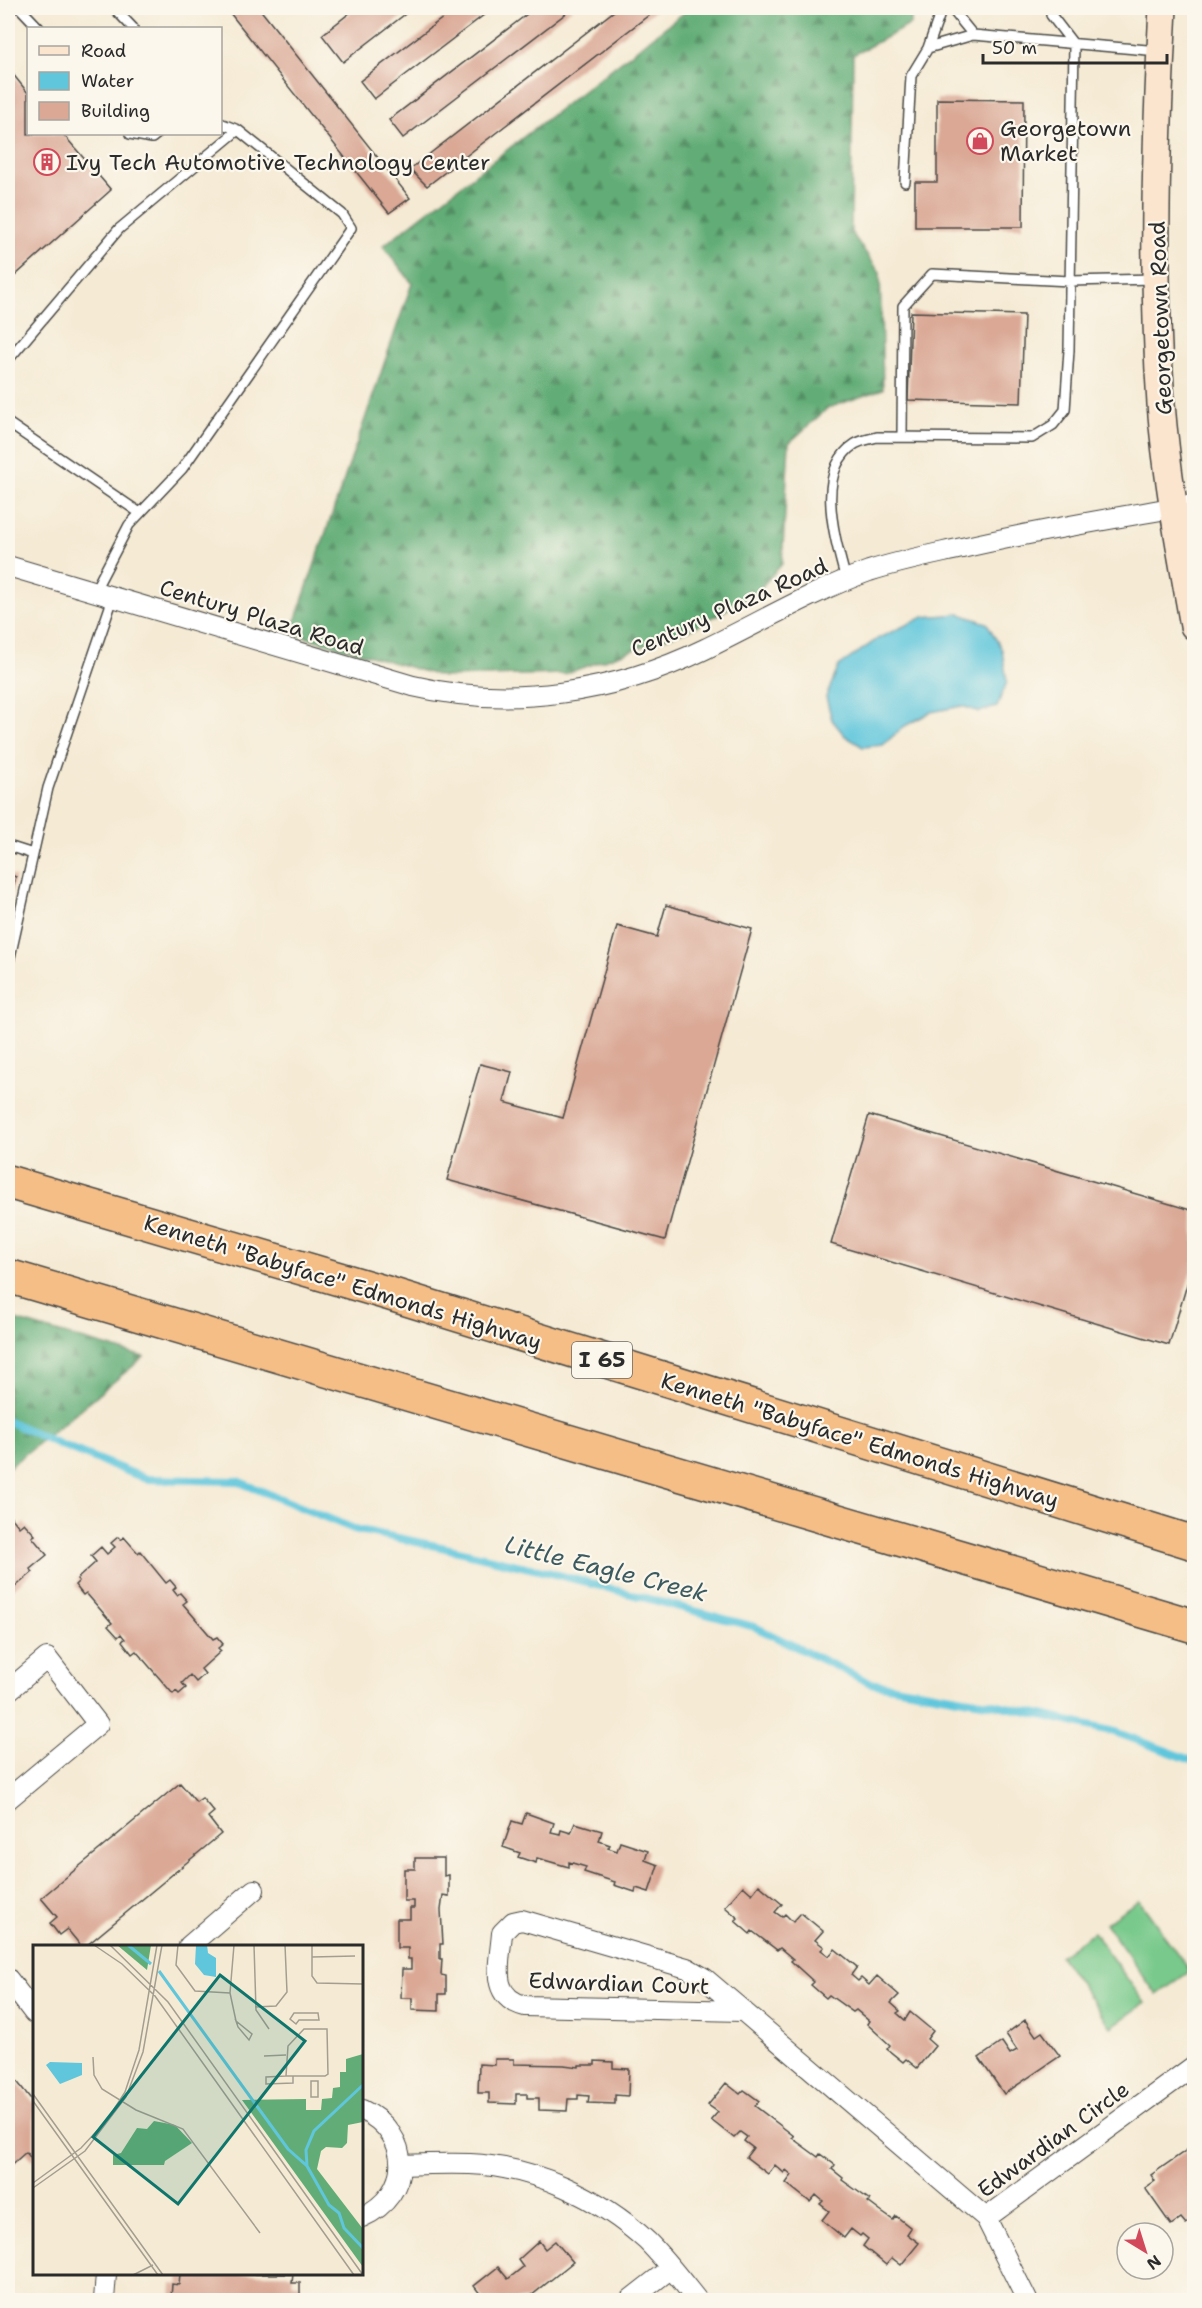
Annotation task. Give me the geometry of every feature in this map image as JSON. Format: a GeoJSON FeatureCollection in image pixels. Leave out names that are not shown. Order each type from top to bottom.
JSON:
{"type":"FeatureCollection","features":[{"type":"Feature","properties":{"kind":"highway","name":"Kenneth \"Babyface\" Edmonds Highway"},"geometry":{"type":"LineString","coordinates":[[8,1182],[387,1293],[1194,1544]]}},
{"type":"Feature","properties":{"kind":"highway"},"geometry":{"type":"LineString","coordinates":[[8,1276],[1194,1626]]}},
{"type":"Feature","properties":{"kind":"main road","name":"Georgetown Road"},"geometry":{"type":"LineString","coordinates":[[1163,8],[1156,214],[1161,406],[1184,506],[1194,626]]}},
{"type":"Feature","properties":{"kind":"street","name":"Century Plaza Road"},"geometry":{"type":"LineString","coordinates":[[8,566],[413,686],[455,693],[506,697],[586,689],[643,674],[704,650],[846,580],[896,563],[1008,537],[1184,506]]}},
{"type":"Feature","properties":{"kind":"street"},"geometry":{"type":"LineString","coordinates":[[8,1691],[47,1658],[98,1724],[8,1799]]}},
{"type":"Feature","properties":{"kind":"street"},"geometry":{"type":"LineString","coordinates":[[191,1945],[254,1890]]}},
{"type":"Feature","properties":{"kind":"street","name":"Edwardian Court"},"geometry":{"type":"LineString","coordinates":[[743,2011],[516,2004],[505,1996],[500,1986],[502,1933],[513,1922],[522,1920],[683,1966],[696,1972],[743,2011],[986,2218]]}},
{"type":"Feature","properties":{"kind":"street"},"geometry":{"type":"LineString","coordinates":[[8,1980],[33,2012]]}},
{"type":"Feature","properties":{"kind":"street","name":"Edwardian Circle"},"geometry":{"type":"LineString","coordinates":[[1027,2301],[986,2218],[1194,2066]]}},
{"type":"Feature","properties":{"kind":"street"},"geometry":{"type":"LineString","coordinates":[[363,2111],[375,2117],[389,2130],[398,2146],[401,2165],[397,2183],[388,2199],[375,2212],[363,2217]]}},
{"type":"Feature","properties":{"kind":"street"},"geometry":{"type":"LineString","coordinates":[[401,2165],[471,2164],[516,2171],[571,2190],[611,2212],[648,2242],[697,2301]]}},
{"type":"Feature","properties":{"kind":"street"},"geometry":{"type":"LineString","coordinates":[[630,2301],[671,2268]]}},
{"type":"Feature","properties":{"kind":"street"},"geometry":{"type":"LineString","coordinates":[[104,2301],[106,2275]]}},
{"type":"Feature","properties":{"kind":"lane"},"geometry":{"type":"LineString","coordinates":[[8,11],[14,8]]}},
{"type":"Feature","properties":{"kind":"lane"},"geometry":{"type":"LineString","coordinates":[[20,8],[38,27]]}},
{"type":"Feature","properties":{"kind":"lane"},"geometry":{"type":"LineString","coordinates":[[114,8],[132,27]]}},
{"type":"Feature","properties":{"kind":"lane"},"geometry":{"type":"LineString","coordinates":[[905,182],[911,76],[928,48],[942,8]]}},
{"type":"Feature","properties":{"kind":"lane"},"geometry":{"type":"LineString","coordinates":[[951,8],[973,35]]}},
{"type":"Feature","properties":{"kind":"lane"},"geometry":{"type":"LineString","coordinates":[[846,580],[834,536],[830,492],[837,462],[855,444],[877,437],[902,436],[1032,438],[1053,425],[1065,410],[1070,281],[1074,45],[1051,15],[1052,8]]}},
{"type":"Feature","properties":{"kind":"lane"},"geometry":{"type":"LineString","coordinates":[[928,48],[973,35],[1161,51]]}},
{"type":"Feature","properties":{"kind":"lane"},"geometry":{"type":"LineString","coordinates":[[8,966],[48,788],[103,595],[129,525],[182,469],[351,228],[342,214],[238,130],[222,124]]}},
{"type":"Feature","properties":{"kind":"lane"},"geometry":{"type":"LineString","coordinates":[[8,360],[119,230],[238,130]]}},
{"type":"Feature","properties":{"kind":"lane"},"geometry":{"type":"LineString","coordinates":[[136,135],[152,138],[156,135]]}},
{"type":"Feature","properties":{"kind":"lane"},"geometry":{"type":"LineString","coordinates":[[902,436],[903,306],[932,274],[1070,281],[1156,279]]}},
{"type":"Feature","properties":{"kind":"lane"},"geometry":{"type":"LineString","coordinates":[[8,423],[140,513]]}},
{"type":"Feature","properties":{"kind":"lane"},"geometry":{"type":"LineString","coordinates":[[8,846],[33,854]]}},
{"type":"Feature","properties":{"kind":"green space"},"geometry":{"type":"Polygon","coordinates":[[[690,8],[911,8],[911,24],[853,55],[851,232],[880,273],[883,389],[828,408],[789,443],[782,564],[755,594],[693,628],[565,674],[443,677],[291,633],[412,283],[383,246],[690,8]]]}},
{"type":"Feature","properties":{"kind":"green space"},"geometry":{"type":"Polygon","coordinates":[[[8,1318],[144,1357],[8,1468],[8,1318]]]}},
{"type":"Feature","properties":{"kind":"green space"},"geometry":{"type":"Polygon","coordinates":[[[1139,1900],[1190,1971],[1157,1995],[1105,1923],[1139,1900]]]}},
{"type":"Feature","properties":{"kind":"green space"},"geometry":{"type":"Polygon","coordinates":[[[1093,1932],[1145,2003],[1111,2027],[1060,1956],[1093,1932]]]}},
{"type":"Feature","properties":{"kind":"water"},"geometry":{"type":"Polygon","coordinates":[[[960,614],[987,623],[1002,650],[1007,682],[997,707],[979,712],[962,706],[931,712],[903,727],[883,745],[863,747],[845,736],[832,720],[826,697],[839,666],[879,638],[923,617],[960,614]]]}},
{"type":"Feature","properties":{"kind":"building"},"geometry":{"type":"Polygon","coordinates":[[[226,8],[259,8],[410,198],[389,213],[226,8]]]}},
{"type":"Feature","properties":{"kind":"building"},"geometry":{"type":"Polygon","coordinates":[[[356,8],[413,8],[343,62],[322,35],[356,8]]]}},
{"type":"Feature","properties":{"kind":"building"},"geometry":{"type":"Polygon","coordinates":[[[456,8],[493,8],[374,99],[360,81],[456,8]]]}},
{"type":"Feature","properties":{"kind":"building"},"geometry":{"type":"Polygon","coordinates":[[[535,8],[573,8],[403,138],[389,120],[535,8]]]}},
{"type":"Feature","properties":{"kind":"building"},"geometry":{"type":"Polygon","coordinates":[[[618,8],[658,8],[427,186],[410,169],[618,8]]]}},
{"type":"Feature","properties":{"kind":"building","name":"Ivy Tech Automotive Technology Center"},"geometry":{"type":"Polygon","coordinates":[[[8,68],[27,92],[27,135],[64,135],[111,190],[8,282],[8,68]]]}},
{"type":"Feature","properties":{"kind":"building","name":"Georgetown Market"},"geometry":{"type":"Polygon","coordinates":[[[937,99],[1024,100],[1023,227],[915,227],[915,182],[937,182],[937,99]]]}},
{"type":"Feature","properties":{"kind":"building"},"geometry":{"type":"Polygon","coordinates":[[[911,312],[1024,315],[1021,403],[908,400],[911,312]]]}},
{"type":"Feature","properties":{"kind":"building"},"geometry":{"type":"Polygon","coordinates":[[[8,874],[16,877],[8,903],[8,874]]]}},
{"type":"Feature","properties":{"kind":"building"},"geometry":{"type":"Polygon","coordinates":[[[666,905],[752,929],[665,1240],[447,1180],[480,1064],[512,1072],[504,1102],[563,1118],[617,926],[657,937],[666,905]]]}},
{"type":"Feature","properties":{"kind":"building"},"geometry":{"type":"Polygon","coordinates":[[[869,1115],[1194,1211],[1194,1261],[1169,1345],[831,1244],[869,1115]]]}},
{"type":"Feature","properties":{"kind":"building"},"geometry":{"type":"Polygon","coordinates":[[[8,1513],[19,1527],[24,1523],[35,1535],[32,1537],[47,1555],[30,1569],[33,1572],[8,1593],[8,1513]]]}},
{"type":"Feature","properties":{"kind":"building"},"geometry":{"type":"Polygon","coordinates":[[[118,1537],[121,1540],[124,1537],[138,1553],[140,1551],[166,1583],[170,1580],[176,1587],[173,1590],[177,1595],[180,1593],[187,1601],[183,1604],[213,1639],[217,1637],[223,1644],[218,1648],[221,1651],[201,1669],[205,1674],[196,1682],[190,1675],[182,1683],[186,1688],[179,1694],[176,1691],[173,1694],[136,1651],[132,1654],[122,1641],[125,1639],[121,1634],[118,1637],[108,1626],[112,1623],[86,1593],[83,1595],[75,1585],[79,1581],[77,1579],[96,1562],[91,1556],[101,1547],[107,1554],[115,1547],[111,1543],[118,1537]]]}},
{"type":"Feature","properties":{"kind":"building"},"geometry":{"type":"Polygon","coordinates":[[[180,1783],[196,1802],[202,1798],[214,1812],[208,1817],[221,1834],[87,1945],[80,1945],[67,1929],[59,1935],[50,1923],[57,1917],[41,1898],[180,1783]]]}},
{"type":"Feature","properties":{"kind":"building"},"geometry":{"type":"Polygon","coordinates":[[[526,1813],[554,1823],[551,1832],[560,1834],[561,1830],[571,1833],[575,1823],[602,1831],[599,1841],[610,1845],[608,1848],[617,1851],[620,1842],[648,1851],[645,1860],[658,1865],[649,1892],[636,1888],[635,1892],[614,1885],[615,1882],[584,1872],[586,1867],[569,1862],[569,1867],[537,1858],[536,1863],[518,1857],[520,1853],[503,1847],[512,1821],[522,1824],[526,1813]]]}},
{"type":"Feature","properties":{"kind":"building"},"geometry":{"type":"Polygon","coordinates":[[[415,1858],[444,1858],[444,1876],[449,1875],[449,1896],[443,1895],[441,1910],[443,1944],[440,1944],[441,1975],[446,1976],[446,1994],[439,1994],[439,2011],[412,2010],[412,1998],[401,1998],[402,1969],[411,1969],[411,1959],[408,1959],[408,1948],[397,1948],[397,1919],[410,1919],[410,1908],[414,1908],[414,1901],[404,1901],[404,1869],[415,1869],[415,1858]]]}},
{"type":"Feature","properties":{"kind":"building"},"geometry":{"type":"Polygon","coordinates":[[[759,1885],[782,1904],[775,1912],[782,1917],[785,1914],[793,1922],[801,1913],[823,1931],[815,1940],[824,1947],[821,1950],[829,1956],[835,1949],[857,1967],[851,1975],[858,1981],[861,1978],[869,1985],[877,1976],[899,1995],[891,2003],[900,2011],[897,2013],[905,2020],[910,2012],[933,2031],[927,2039],[935,2046],[917,2068],[906,2059],[903,2062],[887,2049],[890,2045],[867,2024],[869,2021],[856,2010],[853,2012],[829,1995],[826,1998],[811,1985],[814,1982],[780,1948],[777,1950],[752,1931],[750,1934],[735,1921],[738,1918],[725,1907],[743,1886],[752,1894],[759,1885]]]}},
{"type":"Feature","properties":{"kind":"building"},"geometry":{"type":"Polygon","coordinates":[[[1025,2020],[1036,2036],[1042,2032],[1060,2056],[1004,2094],[979,2058],[1002,2042],[1010,2054],[1017,2050],[1006,2034],[1025,2020]]]}},
{"type":"Feature","properties":{"kind":"building"},"geometry":{"type":"Polygon","coordinates":[[[495,2059],[514,2059],[514,2064],[579,2067],[579,2065],[595,2065],[595,2061],[613,2062],[613,2068],[629,2069],[628,2096],[615,2095],[615,2104],[588,2103],[589,2096],[578,2095],[578,2099],[568,2099],[567,2111],[539,2110],[539,2098],[527,2098],[527,2094],[516,2094],[516,2104],[489,2103],[489,2093],[478,2093],[479,2064],[495,2065],[495,2059]]]}},
{"type":"Feature","properties":{"kind":"building"},"geometry":{"type":"Polygon","coordinates":[[[8,2070],[33,2102],[33,2159],[26,2152],[8,2168],[8,2070]]]}},
{"type":"Feature","properties":{"kind":"building"},"geometry":{"type":"Polygon","coordinates":[[[726,2083],[740,2094],[744,2090],[759,2101],[755,2106],[794,2136],[792,2138],[818,2157],[820,2154],[835,2165],[832,2169],[843,2178],[842,2180],[870,2200],[868,2202],[893,2220],[896,2216],[911,2228],[907,2234],[919,2243],[901,2265],[892,2258],[886,2265],[863,2246],[868,2239],[862,2234],[860,2236],[851,2229],[844,2238],[822,2220],[829,2211],[820,2204],[823,2201],[816,2195],[810,2202],[786,2183],[792,2175],[786,2170],[784,2173],[775,2165],[768,2174],[746,2157],[753,2148],[744,2141],[747,2137],[740,2132],[734,2138],[711,2120],[718,2112],[708,2105],[726,2083]]]}},
{"type":"Feature","properties":{"kind":"building"},"geometry":{"type":"Polygon","coordinates":[[[1194,2145],[1194,2217],[1186,2224],[1181,2218],[1175,2222],[1168,2221],[1145,2188],[1155,2181],[1151,2175],[1194,2145]]]}},
{"type":"Feature","properties":{"kind":"building"},"geometry":{"type":"Polygon","coordinates":[[[539,2241],[545,2249],[555,2241],[573,2262],[526,2300],[482,2300],[484,2299],[474,2286],[498,2267],[508,2279],[523,2267],[518,2260],[539,2241]]]}},
{"type":"Feature","properties":{"kind":"building"},"geometry":{"type":"Polygon","coordinates":[[[180,2275],[293,2275],[292,2283],[300,2283],[300,2300],[180,2300],[180,2298],[171,2298],[172,2284],[179,2285],[180,2275]]]}},
{"type":"Feature","properties":{"kind":"waterway","name":"Little Eagle Creek"},"geometry":{"type":"LineString","coordinates":[[8,1421],[147,1479],[237,1481],[354,1529],[551,1573],[755,1627],[870,1683],[994,1704],[1115,1732],[1194,1761]]}},
{"type":"Feature","properties":{"kind":"place","name":"Georgetown Market"},"geometry":{"type":"Point","coordinates":[980,141]}},
{"type":"Feature","properties":{"kind":"place","name":"Ivy Tech Automotive Technology Center"},"geometry":{"type":"Point","coordinates":[47,162]}}]}
